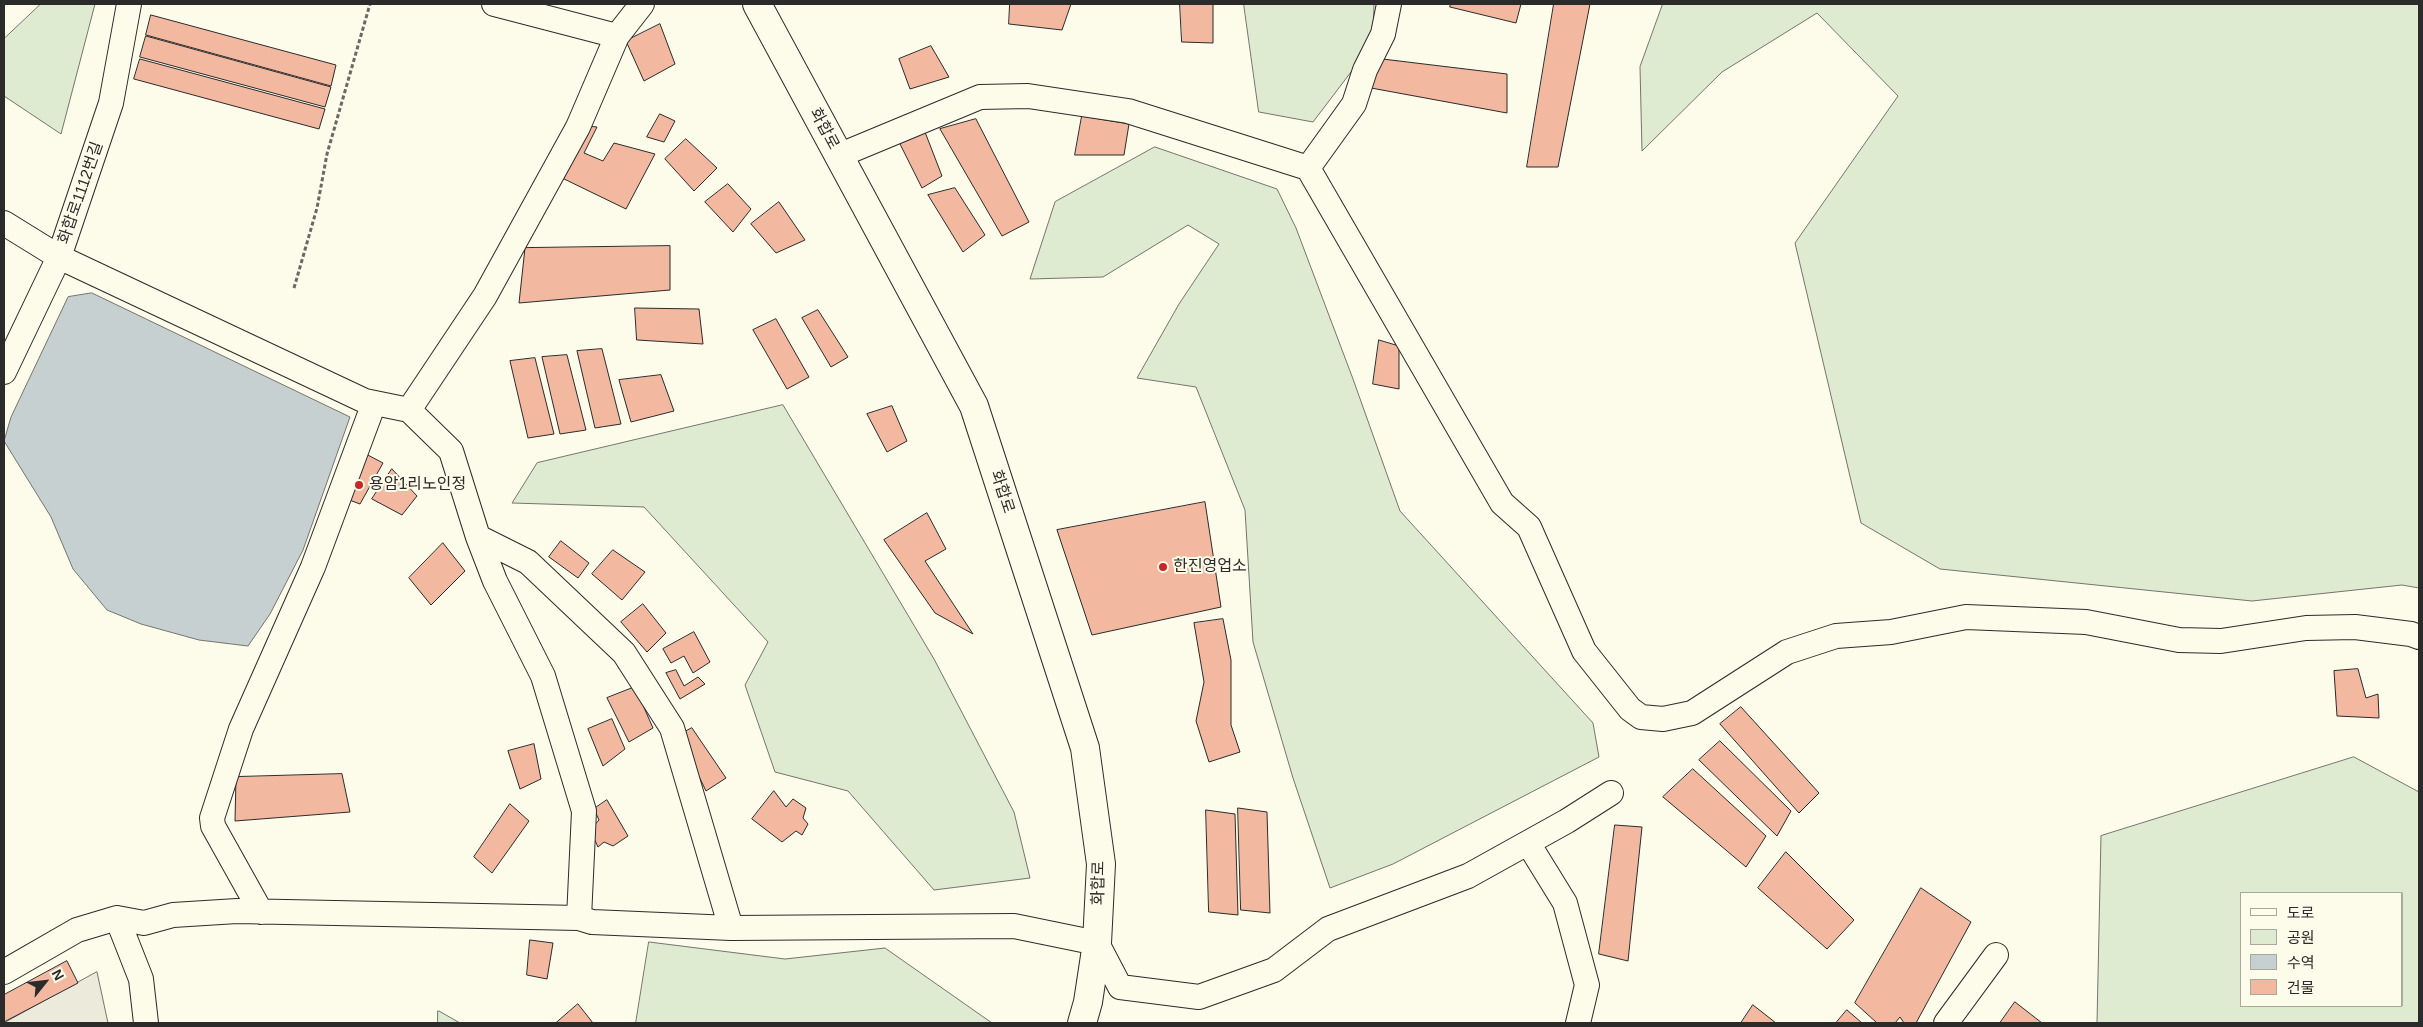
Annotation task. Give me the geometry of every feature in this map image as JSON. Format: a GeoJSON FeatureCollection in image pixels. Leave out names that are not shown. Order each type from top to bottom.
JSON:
{"type":"FeatureCollection","features":[{"type":"Feature","properties":{"kind":"main road","name":"화합로"},"geometry":{"type":"LineString","coordinates":[[757,4],[977,416],[1084,748],[1101,864],[1097,942],[1088,1002],[1082,1023]]}},
{"type":"Feature","properties":{"kind":"street","name":"화합로1112번길"},"geometry":{"type":"LineString","coordinates":[[4,372],[59,257],[111,103],[129,4]]}},
{"type":"Feature","properties":{"kind":"street"},"geometry":{"type":"LineString","coordinates":[[494,4],[617,36]]}},
{"type":"Feature","properties":{"kind":"street"},"geometry":{"type":"LineString","coordinates":[[409,410],[485,296],[578,127],[617,36],[642,4]]}},
{"type":"Feature","properties":{"kind":"street"},"geometry":{"type":"LineString","coordinates":[[1308,168],[1354,104],[1365,70],[1383,34],[1389,4]]}},
{"type":"Feature","properties":{"kind":"street"},"geometry":{"type":"LineString","coordinates":[[838,156],[980,97],[1028,96],[1128,111],[1308,168],[1502,503],[1529,527],[1584,651],[1630,709],[1640,717],[1664,719],[1692,713],[1787,652],[1836,636],[1891,632],[1966,617],[2086,622],[2179,640],[2221,641],[2306,628],[2355,627],[2410,634],[2419,637]]}},
{"type":"Feature","properties":{"kind":"street"},"geometry":{"type":"LineString","coordinates":[[4,223],[59,257],[374,403],[409,410],[451,451],[478,537],[495,580],[543,676],[584,811],[579,918]]}},
{"type":"Feature","properties":{"kind":"street"},"geometry":{"type":"LineString","coordinates":[[261,912],[213,826],[212,818],[241,729],[313,567],[374,403]]}},
{"type":"Feature","properties":{"kind":"street"},"geometry":{"type":"LineString","coordinates":[[478,537],[528,562],[624,653],[672,728],[731,928]]}},
{"type":"Feature","properties":{"kind":"street"},"geometry":{"type":"LineString","coordinates":[[4,972],[77,930],[117,918],[144,923],[173,915],[237,911],[579,918],[592,922],[731,928],[1014,926],[1097,942],[1120,987],[1199,997],[1274,970],[1328,929],[1468,876],[1528,843],[1611,793]]}},
{"type":"Feature","properties":{"kind":"street"},"geometry":{"type":"LineString","coordinates":[[1528,843],[1565,903],[1586,985],[1578,1023]]}},
{"type":"Feature","properties":{"kind":"street"},"geometry":{"type":"LineString","coordinates":[[117,918],[141,979],[146,1023]]}},
{"type":"Feature","properties":{"kind":"street"},"geometry":{"type":"LineString","coordinates":[[1946,1023],[1996,955]]}},
{"type":"Feature","properties":{"kind":"path"},"geometry":{"type":"LineString","coordinates":[[294,288],[317,208],[327,154],[370,4]]}},
{"type":"Feature","properties":{"kind":"green space"},"geometry":{"type":"Polygon","coordinates":[[[41,4],[95,4],[61,134],[4,96],[4,39],[41,4]]]}},
{"type":"Feature","properties":{"kind":"green space"},"geometry":{"type":"Polygon","coordinates":[[[1244,4],[1374,4],[1373,43],[1313,122],[1259,112],[1244,4]]]}},
{"type":"Feature","properties":{"kind":"green space"},"geometry":{"type":"Polygon","coordinates":[[[1663,4],[2419,4],[2419,588],[2402,585],[2252,601],[1940,569],[1861,523],[1795,243],[1898,96],[1817,13],[1722,72],[1642,151],[1640,67],[1663,4]]]}},
{"type":"Feature","properties":{"kind":"green space"},"geometry":{"type":"Polygon","coordinates":[[[1155,147],[1277,189],[1296,228],[1400,511],[1593,723],[1599,757],[1393,864],[1330,888],[1293,778],[1253,642],[1245,510],[1196,387],[1137,378],[1179,304],[1219,244],[1188,225],[1103,277],[1030,279],[1055,202],[1155,147]]]}},
{"type":"Feature","properties":{"kind":"green space"},"geometry":{"type":"Polygon","coordinates":[[[783,405],[934,659],[1014,812],[1030,878],[934,890],[848,791],[775,772],[745,685],[768,642],[644,507],[512,503],[537,463],[783,405]]]}},
{"type":"Feature","properties":{"kind":"green space"},"geometry":{"type":"Polygon","coordinates":[[[2354,757],[2419,792],[2419,1023],[2097,1023],[2101,836],[2354,757]]]}},
{"type":"Feature","properties":{"kind":"green space"},"geometry":{"type":"Polygon","coordinates":[[[649,942],[785,959],[885,948],[992,1023],[636,1023],[649,942]]]}},
{"type":"Feature","properties":{"kind":"green space"},"geometry":{"type":"Polygon","coordinates":[[[439,1011],[460,1023],[438,1023],[439,1011]]]}},
{"type":"Feature","properties":{"kind":"shaded area"},"geometry":{"type":"Polygon","coordinates":[[[97,972],[108,1023],[4,1023],[97,972]]]}},
{"type":"Feature","properties":{"kind":"water"},"geometry":{"type":"Polygon","coordinates":[[[92,293],[350,417],[303,550],[270,614],[248,646],[199,640],[141,624],[107,610],[73,569],[51,517],[4,441],[11,417],[68,297],[92,293]]]}},
{"type":"Feature","properties":{"kind":"building"},"geometry":{"type":"Polygon","coordinates":[[[1010,4],[1071,4],[1062,30],[1009,24],[1010,4]]]}},
{"type":"Feature","properties":{"kind":"building"},"geometry":{"type":"Polygon","coordinates":[[[1180,4],[1213,4],[1213,43],[1182,42],[1180,4]]]}},
{"type":"Feature","properties":{"kind":"building"},"geometry":{"type":"Polygon","coordinates":[[[1451,4],[1521,4],[1516,23],[1450,7],[1451,4]]]}},
{"type":"Feature","properties":{"kind":"building"},"geometry":{"type":"Polygon","coordinates":[[[1554,4],[1590,4],[1558,167],[1527,167],[1554,4]]]}},
{"type":"Feature","properties":{"kind":"building"},"geometry":{"type":"Polygon","coordinates":[[[151,15],[336,65],[331,86],[146,35],[151,15]]]}},
{"type":"Feature","properties":{"kind":"building"},"geometry":{"type":"Polygon","coordinates":[[[660,24],[675,64],[644,81],[626,41],[660,24]]]}},
{"type":"Feature","properties":{"kind":"building"},"geometry":{"type":"Polygon","coordinates":[[[146,36],[331,87],[325,107],[140,57],[146,36]]]}},
{"type":"Feature","properties":{"kind":"building"},"geometry":{"type":"Polygon","coordinates":[[[931,46],[949,77],[910,89],[899,59],[931,46]]]}},
{"type":"Feature","properties":{"kind":"building"},"geometry":{"type":"Polygon","coordinates":[[[1374,58],[1507,74],[1507,113],[1371,88],[1374,58]]]}},
{"type":"Feature","properties":{"kind":"building"},"geometry":{"type":"Polygon","coordinates":[[[140,59],[325,109],[319,129],[134,79],[140,59]]]}},
{"type":"Feature","properties":{"kind":"building"},"geometry":{"type":"Polygon","coordinates":[[[660,114],[675,121],[664,142],[647,137],[660,114]]]}},
{"type":"Feature","properties":{"kind":"building"},"geometry":{"type":"Polygon","coordinates":[[[1082,116],[1129,124],[1124,155],[1075,155],[1082,116]]]}},
{"type":"Feature","properties":{"kind":"building"},"geometry":{"type":"Polygon","coordinates":[[[976,119],[1029,222],[1002,236],[940,129],[976,119]]]}},
{"type":"Feature","properties":{"kind":"building"},"geometry":{"type":"Polygon","coordinates":[[[587,126],[597,127],[584,153],[603,161],[614,143],[655,154],[626,209],[560,177],[587,126]]]}},
{"type":"Feature","properties":{"kind":"building"},"geometry":{"type":"Polygon","coordinates":[[[925,132],[942,176],[922,188],[899,142],[925,132]]]}},
{"type":"Feature","properties":{"kind":"building"},"geometry":{"type":"Polygon","coordinates":[[[686,139],[717,168],[694,191],[665,159],[686,139]]]}},
{"type":"Feature","properties":{"kind":"building"},"geometry":{"type":"Polygon","coordinates":[[[728,184],[751,209],[733,232],[705,202],[728,184]]]}},
{"type":"Feature","properties":{"kind":"building"},"geometry":{"type":"Polygon","coordinates":[[[955,188],[985,235],[963,252],[928,195],[955,188]]]}},
{"type":"Feature","properties":{"kind":"building"},"geometry":{"type":"Polygon","coordinates":[[[779,202],[805,240],[776,253],[751,224],[779,202]]]}},
{"type":"Feature","properties":{"kind":"building"},"geometry":{"type":"Polygon","coordinates":[[[670,246],[670,290],[519,303],[525,248],[670,246]]]}},
{"type":"Feature","properties":{"kind":"building"},"geometry":{"type":"Polygon","coordinates":[[[635,308],[699,309],[703,344],[637,340],[635,308]]]}},
{"type":"Feature","properties":{"kind":"building"},"geometry":{"type":"Polygon","coordinates":[[[818,310],[848,357],[831,367],[802,318],[818,310]]]}},
{"type":"Feature","properties":{"kind":"building"},"geometry":{"type":"Polygon","coordinates":[[[776,319],[809,377],[787,389],[753,330],[776,319]]]}},
{"type":"Feature","properties":{"kind":"building"},"geometry":{"type":"Polygon","coordinates":[[[1379,340],[1399,346],[1399,389],[1373,384],[1379,340]]]}},
{"type":"Feature","properties":{"kind":"building"},"geometry":{"type":"Polygon","coordinates":[[[602,349],[621,424],[595,428],[577,351],[602,349]]]}},
{"type":"Feature","properties":{"kind":"building"},"geometry":{"type":"Polygon","coordinates":[[[567,355],[586,430],[560,434],[542,357],[567,355]]]}},
{"type":"Feature","properties":{"kind":"building"},"geometry":{"type":"Polygon","coordinates":[[[535,358],[554,434],[528,438],[510,361],[535,358]]]}},
{"type":"Feature","properties":{"kind":"building"},"geometry":{"type":"Polygon","coordinates":[[[661,375],[674,411],[631,422],[619,380],[661,375]]]}},
{"type":"Feature","properties":{"kind":"building"},"geometry":{"type":"Polygon","coordinates":[[[892,406],[907,441],[887,452],[867,414],[892,406]]]}},
{"type":"Feature","properties":{"kind":"building","name":"용암1리노인정"},"geometry":{"type":"Polygon","coordinates":[[[364,453],[383,463],[360,504],[344,498],[364,453]]]}},
{"type":"Feature","properties":{"kind":"building"},"geometry":{"type":"Polygon","coordinates":[[[392,469],[417,496],[402,515],[372,499],[392,469]]]}},
{"type":"Feature","properties":{"kind":"building"},"geometry":{"type":"Polygon","coordinates":[[[1205,502],[1221,607],[1092,635],[1057,530],[1205,502]]]}},
{"type":"Feature","properties":{"kind":"building"},"geometry":{"type":"Polygon","coordinates":[[[927,513],[946,549],[925,561],[973,634],[935,613],[884,540],[927,513]]]}},
{"type":"Feature","properties":{"kind":"building"},"geometry":{"type":"Polygon","coordinates":[[[561,541],[589,563],[578,578],[549,557],[561,541]]]}},
{"type":"Feature","properties":{"kind":"building"},"geometry":{"type":"Polygon","coordinates":[[[443,543],[465,571],[431,605],[409,578],[443,543]]]}},
{"type":"Feature","properties":{"kind":"building"},"geometry":{"type":"Polygon","coordinates":[[[613,550],[645,572],[622,600],[592,574],[613,550]]]}},
{"type":"Feature","properties":{"kind":"building"},"geometry":{"type":"Polygon","coordinates":[[[643,604],[666,633],[647,652],[621,622],[643,604]]]}},
{"type":"Feature","properties":{"kind":"building"},"geometry":{"type":"Polygon","coordinates":[[[1223,619],[1231,660],[1231,725],[1240,752],[1209,762],[1196,721],[1204,682],[1194,623],[1223,619]]]}},
{"type":"Feature","properties":{"kind":"building"},"geometry":{"type":"Polygon","coordinates":[[[694,632],[710,662],[693,673],[684,656],[671,663],[663,649],[694,632]]]}},
{"type":"Feature","properties":{"kind":"building"},"geometry":{"type":"Polygon","coordinates":[[[2358,669],[2366,698],[2378,694],[2379,718],[2337,716],[2334,671],[2358,669]]]}},
{"type":"Feature","properties":{"kind":"building"},"geometry":{"type":"Polygon","coordinates":[[[676,670],[684,686],[698,677],[705,684],[680,699],[666,673],[676,670]]]}},
{"type":"Feature","properties":{"kind":"building"},"geometry":{"type":"Polygon","coordinates":[[[635,687],[653,728],[629,742],[607,698],[635,687]]]}},
{"type":"Feature","properties":{"kind":"building"},"geometry":{"type":"Polygon","coordinates":[[[1741,707],[1819,793],[1799,813],[1720,724],[1741,707]]]}},
{"type":"Feature","properties":{"kind":"building"},"geometry":{"type":"Polygon","coordinates":[[[612,719],[625,749],[603,766],[588,729],[612,719]]]}},
{"type":"Feature","properties":{"kind":"building"},"geometry":{"type":"Polygon","coordinates":[[[692,728],[726,778],[706,791],[679,735],[692,728]]]}},
{"type":"Feature","properties":{"kind":"building"},"geometry":{"type":"Polygon","coordinates":[[[1720,741],[1791,811],[1777,836],[1699,760],[1720,741]]]}},
{"type":"Feature","properties":{"kind":"building"},"geometry":{"type":"Polygon","coordinates":[[[534,744],[541,779],[520,789],[508,751],[534,744]]]}},
{"type":"Feature","properties":{"kind":"building"},"geometry":{"type":"Polygon","coordinates":[[[1693,769],[1766,836],[1746,867],[1663,797],[1693,769]]]}},
{"type":"Feature","properties":{"kind":"building"},"geometry":{"type":"Polygon","coordinates":[[[342,774],[350,812],[235,821],[236,777],[342,774]]]}},
{"type":"Feature","properties":{"kind":"building"},"geometry":{"type":"Polygon","coordinates":[[[774,791],[786,807],[793,799],[806,808],[803,818],[808,824],[802,835],[796,831],[782,842],[752,819],[774,791]]]}},
{"type":"Feature","properties":{"kind":"building"},"geometry":{"type":"Polygon","coordinates":[[[607,800],[628,836],[613,846],[604,842],[598,847],[590,830],[599,820],[594,809],[607,800]]]}},
{"type":"Feature","properties":{"kind":"building"},"geometry":{"type":"Polygon","coordinates":[[[510,804],[529,821],[492,873],[474,857],[510,804]]]}},
{"type":"Feature","properties":{"kind":"building"},"geometry":{"type":"Polygon","coordinates":[[[1238,808],[1267,812],[1270,913],[1241,910],[1238,808]]]}},
{"type":"Feature","properties":{"kind":"building"},"geometry":{"type":"Polygon","coordinates":[[[1206,810],[1235,814],[1238,915],[1209,912],[1206,810]]]}},
{"type":"Feature","properties":{"kind":"building"},"geometry":{"type":"Polygon","coordinates":[[[1615,825],[1642,827],[1628,961],[1599,954],[1615,825]]]}},
{"type":"Feature","properties":{"kind":"building"},"geometry":{"type":"Polygon","coordinates":[[[1786,852],[1854,920],[1827,949],[1758,888],[1786,852]]]}},
{"type":"Feature","properties":{"kind":"building"},"geometry":{"type":"Polygon","coordinates":[[[1921,888],[1971,922],[1916,1023],[1904,1023],[1900,1017],[1895,1023],[1877,1023],[1855,1003],[1921,888]]]}},
{"type":"Feature","properties":{"kind":"building"},"geometry":{"type":"Polygon","coordinates":[[[530,940],[553,943],[547,979],[527,975],[530,940]]]}},
{"type":"Feature","properties":{"kind":"building"},"geometry":{"type":"Polygon","coordinates":[[[67,961],[78,983],[4,1022],[4,995],[67,961]]]}},
{"type":"Feature","properties":{"kind":"building"},"geometry":{"type":"Polygon","coordinates":[[[2015,1002],[2042,1023],[2000,1023],[2015,1002]]]}},
{"type":"Feature","properties":{"kind":"building"},"geometry":{"type":"Polygon","coordinates":[[[578,1004],[593,1023],[556,1023],[578,1004]]]}},
{"type":"Feature","properties":{"kind":"building"},"geometry":{"type":"Polygon","coordinates":[[[1753,1005],[1776,1023],[1741,1023],[1753,1005]]]}},
{"type":"Feature","properties":{"kind":"building"},"geometry":{"type":"Polygon","coordinates":[[[1847,1010],[1862,1023],[1836,1023],[1847,1010]]]}},
{"type":"Feature","properties":{"kind":"place","name":"용암1리노인정"},"geometry":{"type":"Point","coordinates":[359,485]}},
{"type":"Feature","properties":{"kind":"place","name":"한진영업소"},"geometry":{"type":"Point","coordinates":[1163,567]}}]}
